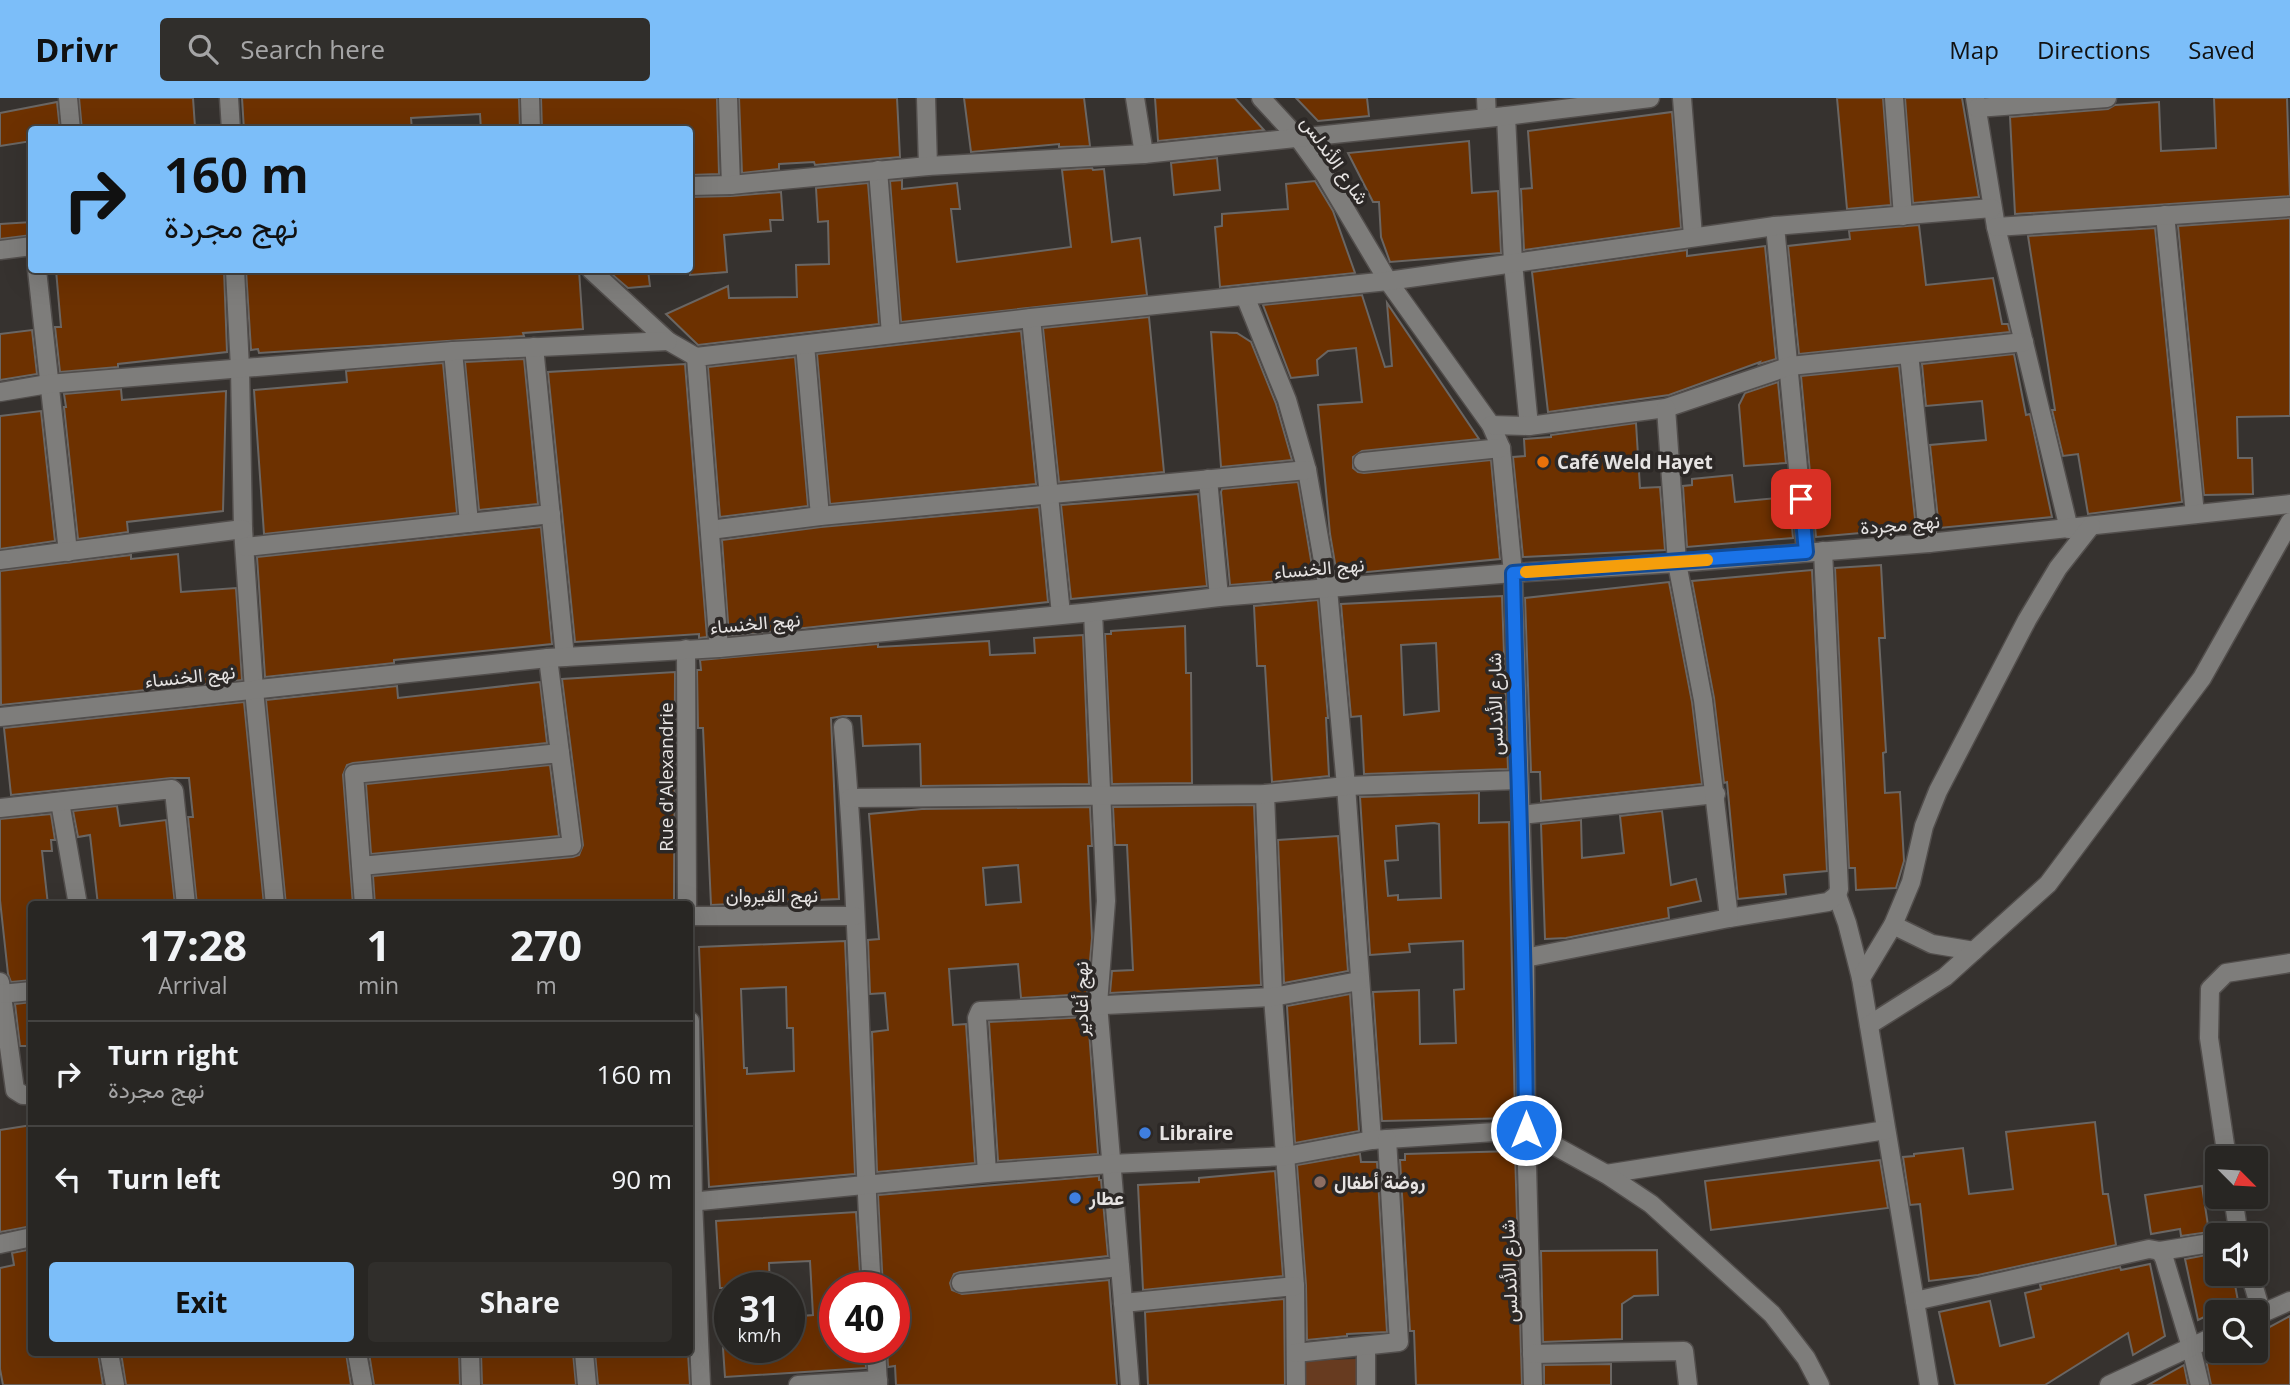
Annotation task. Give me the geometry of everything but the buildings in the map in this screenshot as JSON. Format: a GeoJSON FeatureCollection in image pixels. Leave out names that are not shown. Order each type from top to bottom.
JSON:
{"type":"FeatureCollection","features":[{"type":"Feature","properties":{"kind":"street"},"geometry":{"type":"LineString","coordinates":[[68,98],[71,126]]}},
{"type":"Feature","properties":{"kind":"street"},"geometry":{"type":"LineString","coordinates":[[229,98],[231,126]]}},
{"type":"Feature","properties":{"kind":"street"},"geometry":{"type":"LineString","coordinates":[[530,98],[530,126]]}},
{"type":"Feature","properties":{"kind":"street"},"geometry":{"type":"LineString","coordinates":[[727,98],[731,185]]}},
{"type":"Feature","properties":{"kind":"street"},"geometry":{"type":"LineString","coordinates":[[926,98],[928,166]]}},
{"type":"Feature","properties":{"kind":"street"},"geometry":{"type":"LineString","coordinates":[[1135,98],[1144,154]]}},
{"type":"Feature","properties":{"kind":"street","name":"شارع الأندلس"},"geometry":{"type":"LineString","coordinates":[[1261,98],[1299,139],[1325,175],[1388,281],[1492,425],[1501,448],[1513,573],[1525,958],[1526,1130],[1533,1385]]}},
{"type":"Feature","properties":{"kind":"street"},"geometry":{"type":"LineString","coordinates":[[1486,98],[1487,117]]}},
{"type":"Feature","properties":{"kind":"street"},"geometry":{"type":"LineString","coordinates":[[693,186],[731,185],[928,166],[1144,154],[1299,139],[1650,98]]}},
{"type":"Feature","properties":{"kind":"street"},"geometry":{"type":"LineString","coordinates":[[1682,98],[1693,236]]}},
{"type":"Feature","properties":{"kind":"street"},"geometry":{"type":"LineString","coordinates":[[1894,98],[1903,216]]}},
{"type":"Feature","properties":{"kind":"street"},"geometry":{"type":"LineString","coordinates":[[2069,529],[1996,227],[1976,103],[2107,98]]}},
{"type":"Feature","properties":{"kind":"street"},"geometry":{"type":"LineString","coordinates":[[1506,116],[1513,263],[1529,426]]}},
{"type":"Feature","properties":{"kind":"street"},"geometry":{"type":"LineString","coordinates":[[878,170],[891,334]]}},
{"type":"Feature","properties":{"kind":"street"},"geometry":{"type":"LineString","coordinates":[[1996,227],[2290,207]]}},
{"type":"Feature","properties":{"kind":"street"},"geometry":{"type":"LineString","coordinates":[[594,273],[668,341],[696,357],[1031,318],[1388,281],[1774,226],[1992,208]]}},
{"type":"Feature","properties":{"kind":"street"},"geometry":{"type":"LineString","coordinates":[[2165,215],[2195,514]]}},
{"type":"Feature","properties":{"kind":"street"},"geometry":{"type":"LineString","coordinates":[[1525,958],[1729,918],[1828,902],[1837,895],[1840,886],[1814,552],[1774,226]]}},
{"type":"Feature","properties":{"kind":"street"},"geometry":{"type":"LineString","coordinates":[[0,250],[28,246]]}},
{"type":"Feature","properties":{"kind":"street"},"geometry":{"type":"LineString","coordinates":[[37,273],[68,552]]}},
{"type":"Feature","properties":{"kind":"street"},"geometry":{"type":"LineString","coordinates":[[235,273],[244,538],[254,690],[275,901]]}},
{"type":"Feature","properties":{"kind":"street"},"geometry":{"type":"LineString","coordinates":[[1245,296],[1287,400],[1307,470],[1328,589],[1346,786],[1359,981],[1380,1140],[1399,1342],[1296,1353]]}},
{"type":"Feature","properties":{"kind":"street"},"geometry":{"type":"LineString","coordinates":[[1031,318],[1061,614]]}},
{"type":"Feature","properties":{"kind":"street"},"geometry":{"type":"LineString","coordinates":[[0,392],[48,384],[453,351],[668,341]]}},
{"type":"Feature","properties":{"kind":"street"},"geometry":{"type":"LineString","coordinates":[[1492,425],[1529,426],[1666,408],[1790,366],[2024,342]]}},
{"type":"Feature","properties":{"kind":"street"},"geometry":{"type":"LineString","coordinates":[[805,345],[820,516]]}},
{"type":"Feature","properties":{"kind":"street"},"geometry":{"type":"LineString","coordinates":[[361,866],[572,846],[560,753],[551,514],[534,347]]}},
{"type":"Feature","properties":{"kind":"street"},"geometry":{"type":"LineString","coordinates":[[453,351],[469,523]]}},
{"type":"Feature","properties":{"kind":"street"},"geometry":{"type":"LineString","coordinates":[[1909,354],[1929,543]]}},
{"type":"Feature","properties":{"kind":"street"},"geometry":{"type":"LineString","coordinates":[[696,357],[719,648]]}},
{"type":"Feature","properties":{"kind":"street"},"geometry":{"type":"LineString","coordinates":[[1666,408],[1677,563],[1703,701],[1729,918]]}},
{"type":"Feature","properties":{"kind":"street"},"geometry":{"type":"LineString","coordinates":[[1363,463],[1501,448]]}},
{"type":"Feature","properties":{"kind":"street"},"geometry":{"type":"LineString","coordinates":[[710,530],[820,516],[1307,470]]}},
{"type":"Feature","properties":{"kind":"street"},"geometry":{"type":"LineString","coordinates":[[1208,479],[1219,597]]}},
{"type":"Feature","properties":{"kind":"street","name":"نهج مجردة"},"geometry":{"type":"LineString","coordinates":[[1513,573],[1929,543],[2290,503]]}},
{"type":"Feature","properties":{"kind":"street"},"geometry":{"type":"LineString","coordinates":[[0,561],[68,552],[469,523],[551,514]]}},
{"type":"Feature","properties":{"kind":"street"},"geometry":{"type":"LineString","coordinates":[[1869,1026],[1945,977],[2048,884],[2202,678],[2290,522]]}},
{"type":"Feature","properties":{"kind":"street"},"geometry":{"type":"LineString","coordinates":[[1861,978],[1893,925],[1911,882],[1924,826],[1938,791],[2033,610],[2058,568],[2091,526]]}},
{"type":"Feature","properties":{"kind":"street","name":"نهج الخنساء"},"geometry":{"type":"LineString","coordinates":[[0,717],[557,658],[719,648],[1093,612],[1219,597],[1513,573]]}},
{"type":"Feature","properties":{"kind":"street","name":"نهج أغادير"},"geometry":{"type":"LineString","coordinates":[[1093,612],[1106,901],[1098,1004],[1130,1385]]}},
{"type":"Feature","properties":{"kind":"street","name":"Rue d'Alexandrie"},"geometry":{"type":"LineString","coordinates":[[686,649],[687,901]]}},
{"type":"Feature","properties":{"kind":"street"},"geometry":{"type":"LineString","coordinates":[[843,727],[850,798],[865,1186],[871,1272]]}},
{"type":"Feature","properties":{"kind":"street"},"geometry":{"type":"LineString","coordinates":[[364,901],[354,774],[560,753]]}},
{"type":"Feature","properties":{"kind":"street"},"geometry":{"type":"LineString","coordinates":[[850,798],[1265,794],[1346,786],[1518,780]]}},
{"type":"Feature","properties":{"kind":"street"},"geometry":{"type":"LineString","coordinates":[[0,808],[170,788],[174,790],[186,901]]}},
{"type":"Feature","properties":{"kind":"street"},"geometry":{"type":"LineString","coordinates":[[1265,794],[1273,997],[1295,1286],[1296,1385]]}},
{"type":"Feature","properties":{"kind":"street"},"geometry":{"type":"LineString","coordinates":[[1521,815],[1716,794]]}},
{"type":"Feature","properties":{"kind":"street"},"geometry":{"type":"LineString","coordinates":[[60,802],[77,901]]}},
{"type":"Feature","properties":{"kind":"street"},"geometry":{"type":"LineString","coordinates":[[1837,895],[1861,978],[1929,1385]]}},
{"type":"Feature","properties":{"kind":"street","name":"نهج القيروان"},"geometry":{"type":"LineString","coordinates":[[693,916],[855,916]]}},
{"type":"Feature","properties":{"kind":"street"},"geometry":{"type":"LineString","coordinates":[[1893,925],[1932,944],[1974,951]]}},
{"type":"Feature","properties":{"kind":"street"},"geometry":{"type":"LineString","coordinates":[[2225,1146],[2209,1038],[2210,989],[2226,973],[2290,964]]}},
{"type":"Feature","properties":{"kind":"street"},"geometry":{"type":"LineString","coordinates":[[987,1173],[977,1018],[979,1012],[984,1009],[1273,997],[1359,981]]}},
{"type":"Feature","properties":{"kind":"street"},"geometry":{"type":"LineString","coordinates":[[28,991],[0,990],[15,1090],[23,1096],[28,1095]]}},
{"type":"Feature","properties":{"kind":"street"},"geometry":{"type":"LineString","coordinates":[[693,1201],[987,1173],[1286,1156],[1380,1140],[1526,1130],[1606,1174],[1651,1204],[1772,1314],[1806,1358],[1820,1385]]}},
{"type":"Feature","properties":{"kind":"street"},"geometry":{"type":"LineString","coordinates":[[1606,1174],[1886,1130]]}},
{"type":"Feature","properties":{"kind":"street"},"geometry":{"type":"LineString","coordinates":[[0,1244],[28,1238]]}},
{"type":"Feature","properties":{"kind":"street"},"geometry":{"type":"LineString","coordinates":[[693,1238],[701,1385]]}},
{"type":"Feature","properties":{"kind":"street"},"geometry":{"type":"LineString","coordinates":[[1915,1301],[2149,1249],[2160,1251],[2205,1244]]}},
{"type":"Feature","properties":{"kind":"street"},"geometry":{"type":"LineString","coordinates":[[2160,1251],[2191,1347],[2200,1385]]}},
{"type":"Feature","properties":{"kind":"street"},"geometry":{"type":"LineString","coordinates":[[961,1283],[1120,1267]]}},
{"type":"Feature","properties":{"kind":"street"},"geometry":{"type":"LineString","coordinates":[[1123,1303],[1295,1286]]}},
{"type":"Feature","properties":{"kind":"street"},"geometry":{"type":"LineString","coordinates":[[2268,1311],[2290,1301]]}},
{"type":"Feature","properties":{"kind":"street"},"geometry":{"type":"LineString","coordinates":[[2109,1385],[2205,1341]]}},
{"type":"Feature","properties":{"kind":"street"},"geometry":{"type":"LineString","coordinates":[[1366,1346],[1366,1385]]}},
{"type":"Feature","properties":{"kind":"street"},"geometry":{"type":"LineString","coordinates":[[1532,1354],[1684,1352],[1688,1385]]}},
{"type":"Feature","properties":{"kind":"street"},"geometry":{"type":"LineString","coordinates":[[110,1356],[115,1385]]}},
{"type":"Feature","properties":{"kind":"street"},"geometry":{"type":"LineString","coordinates":[[358,1356],[363,1385]]}},
{"type":"Feature","properties":{"kind":"street"},"geometry":{"type":"LineString","coordinates":[[470,1356],[471,1385]]}},
{"type":"Feature","properties":{"kind":"street"},"geometry":{"type":"LineString","coordinates":[[584,1356],[587,1385]]}},
{"type":"Feature","properties":{"kind":"street"},"geometry":{"type":"LineString","coordinates":[[798,1385],[878,1382],[877,1363]]}},
{"type":"Feature","properties":{"kind":"shaded area"},"geometry":{"type":"Polygon","coordinates":[[[1356,1359],[1357,1385],[1306,1385],[1304,1361],[1356,1359]]]}},
{"type":"Feature","properties":{"kind":"slow traffic"},"geometry":{"type":"LineString","coordinates":[[1526,572],[1707,560]]}},
{"type":"Feature","properties":{"kind":"place","name":"Café Weld Hayet"},"geometry":{"type":"Point","coordinates":[1543,462]}},
{"type":"Feature","properties":{"kind":"place","name":"Libraire"},"geometry":{"type":"Point","coordinates":[1145,1133]}},
{"type":"Feature","properties":{"kind":"place","name":"روضة أطفال"},"geometry":{"type":"Point","coordinates":[1320,1182]}},
{"type":"Feature","properties":{"kind":"place","name":"عطار"},"geometry":{"type":"Point","coordinates":[1075,1198]}},
{"type":"Feature","properties":{"kind":"route"},"geometry":{"type":"LineString","coordinates":[[1526,1130],[1525,958],[1513,573],[1806,552],[1801,499]]}}]}
